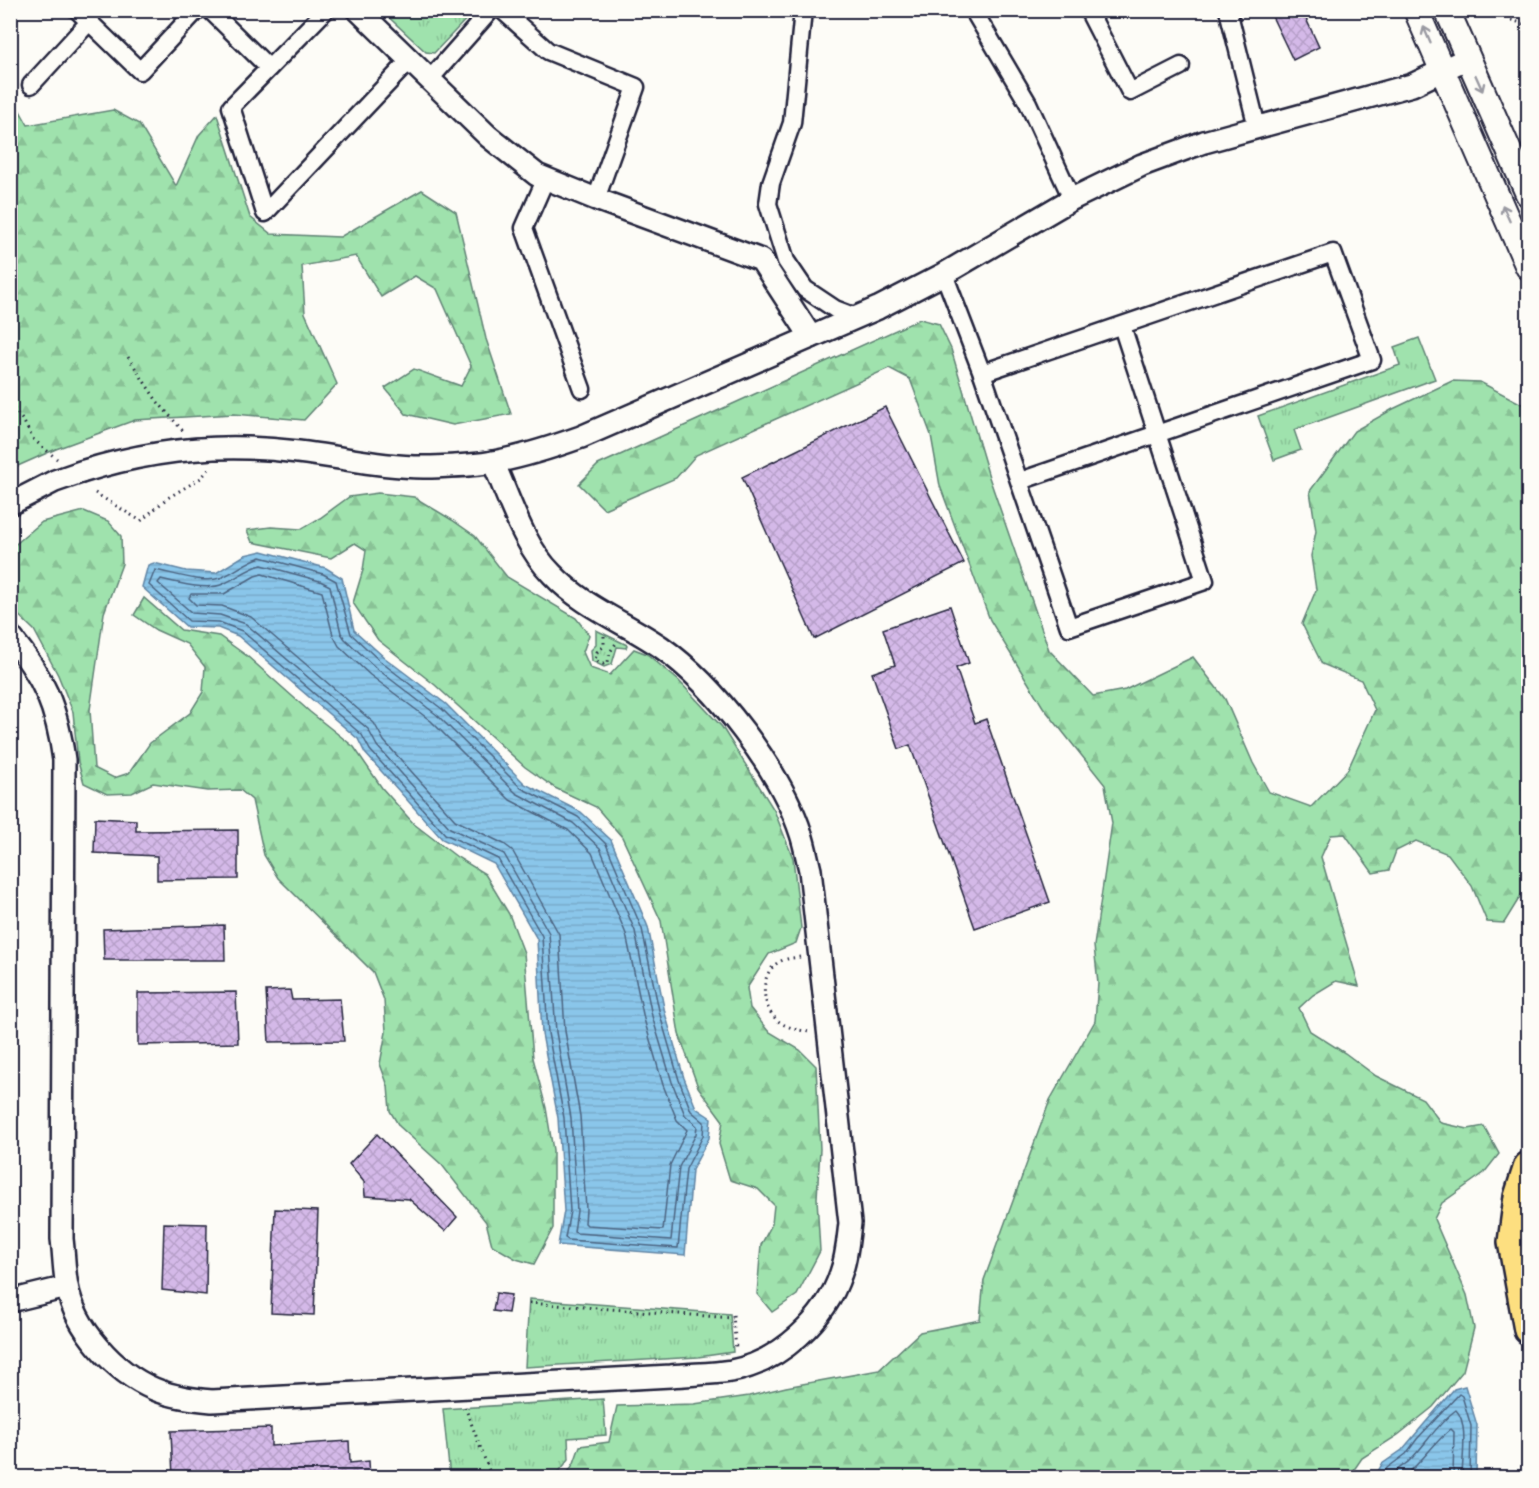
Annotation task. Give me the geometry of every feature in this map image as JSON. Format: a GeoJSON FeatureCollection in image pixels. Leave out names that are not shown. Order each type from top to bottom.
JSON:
{"type":"FeatureCollection","features":[{"type":"Feature","properties":{"kind":"main road"},"geometry":{"type":"LineString","coordinates":[[1416,10],[1528,267]]}},
{"type":"Feature","properties":{"kind":"main road"},"geometry":{"type":"LineString","coordinates":[[1447,10],[1528,194]]}},
{"type":"Feature","properties":{"kind":"main road"},"geometry":{"type":"LineString","coordinates":[[1528,1166],[1518,1197],[1512,1242],[1528,1330]]}},
{"type":"Feature","properties":{"kind":"main road"},"geometry":{"type":"LineString","coordinates":[[1518,1197],[1528,1264]]}},
{"type":"Feature","properties":{"kind":"street"},"geometry":{"type":"LineString","coordinates":[[76,10],[140,71],[197,10]]}},
{"type":"Feature","properties":{"kind":"street"},"geometry":{"type":"LineString","coordinates":[[210,10],[269,68]]}},
{"type":"Feature","properties":{"kind":"street"},"geometry":{"type":"LineString","coordinates":[[326,10],[231,107],[265,213],[410,60]]}},
{"type":"Feature","properties":{"kind":"street"},"geometry":{"type":"LineString","coordinates":[[358,10],[488,136],[537,175],[761,260],[811,337]]}},
{"type":"Feature","properties":{"kind":"street"},"geometry":{"type":"LineString","coordinates":[[430,79],[491,10]]}},
{"type":"Feature","properties":{"kind":"street"},"geometry":{"type":"LineString","coordinates":[[502,10],[548,51],[636,87],[596,199]]}},
{"type":"Feature","properties":{"kind":"street"},"geometry":{"type":"LineString","coordinates":[[803,10],[792,123],[771,183],[768,204],[786,261],[805,289],[835,309],[856,317]]}},
{"type":"Feature","properties":{"kind":"street"},"geometry":{"type":"LineString","coordinates":[[973,10],[1028,103],[1072,199]]}},
{"type":"Feature","properties":{"kind":"street"},"geometry":{"type":"LineString","coordinates":[[1088,10],[1130,92],[1181,66]]}},
{"type":"Feature","properties":{"kind":"street"},"geometry":{"type":"LineString","coordinates":[[1228,10],[1257,127]]}},
{"type":"Feature","properties":{"kind":"street"},"geometry":{"type":"LineString","coordinates":[[31,85],[89,22]]}},
{"type":"Feature","properties":{"kind":"street"},"geometry":{"type":"LineString","coordinates":[[10,504],[55,481],[118,460],[152,453],[197,448],[255,447],[378,465],[429,467],[493,462],[543,450],[581,437],[856,317],[944,274],[1072,199],[1111,179],[1170,154],[1412,84],[1443,72],[1468,58]]}},
{"type":"Feature","properties":{"kind":"street"},"geometry":{"type":"LineString","coordinates":[[546,178],[524,228],[582,389]]}},
{"type":"Feature","properties":{"kind":"street"},"geometry":{"type":"LineString","coordinates":[[982,373],[1333,253],[1372,360],[1020,480]]}},
{"type":"Feature","properties":{"kind":"street"},"geometry":{"type":"LineString","coordinates":[[944,274],[982,373],[1070,627],[1205,580],[1122,326]]}},
{"type":"Feature","properties":{"kind":"street"},"geometry":{"type":"LineString","coordinates":[[10,636],[28,657],[53,704],[64,760],[62,1239],[67,1287],[77,1315],[109,1359],[130,1376],[152,1389],[178,1397],[213,1401],[732,1371],[759,1361],[795,1339],[813,1321],[830,1296],[841,1273],[850,1223],[810,870],[801,834],[777,779],[703,683],[664,649],[582,600],[551,573],[537,556],[493,462]]}},
{"type":"Feature","properties":{"kind":"street"},"geometry":{"type":"LineString","coordinates":[[10,1301],[67,1287]]}},
{"type":"Feature","properties":{"kind":"path"},"geometry":{"type":"LineString","coordinates":[[1511,20],[1528,25]]}},
{"type":"Feature","properties":{"kind":"path"},"geometry":{"type":"LineString","coordinates":[[128,357],[157,401],[197,448]]}},
{"type":"Feature","properties":{"kind":"path"},"geometry":{"type":"LineString","coordinates":[[10,404],[24,422],[33,439],[57,459]]}},
{"type":"Feature","properties":{"kind":"path"},"geometry":{"type":"LineString","coordinates":[[95,493],[141,521],[166,499],[201,478],[229,448]]}},
{"type":"Feature","properties":{"kind":"path"},"geometry":{"type":"LineString","coordinates":[[603,630],[604,646],[595,656],[598,662],[605,664],[608,662],[612,647],[621,640]]}},
{"type":"Feature","properties":{"kind":"path"},"geometry":{"type":"LineString","coordinates":[[808,957],[781,961],[773,967],[764,990],[765,1002],[776,1019],[798,1030],[817,1032]]}},
{"type":"Feature","properties":{"kind":"path"},"geometry":{"type":"LineString","coordinates":[[529,1303],[733,1317],[737,1354]]}},
{"type":"Feature","properties":{"kind":"path"},"geometry":{"type":"LineString","coordinates":[[465,1407],[492,1478]]}},
{"type":"Feature","properties":{"kind":"green space"},"geometry":{"type":"Polygon","coordinates":[[[382,11],[474,11],[434,53],[426,52],[382,11]]]}},
{"type":"Feature","properties":{"kind":"green space"},"geometry":{"type":"Polygon","coordinates":[[[10,93],[28,125],[113,110],[139,124],[176,186],[199,135],[217,115],[250,217],[271,234],[340,237],[422,190],[456,212],[486,339],[511,414],[453,425],[406,414],[385,388],[414,369],[461,386],[471,366],[437,289],[415,276],[381,297],[356,256],[302,266],[305,313],[337,384],[304,420],[234,414],[135,420],[56,449],[11,469],[10,93]]]}},
{"type":"Feature","properties":{"kind":"green space"},"geometry":{"type":"Polygon","coordinates":[[[920,319],[939,324],[951,349],[989,477],[1049,650],[1093,696],[1125,690],[1193,657],[1225,699],[1253,763],[1269,792],[1311,807],[1348,769],[1375,710],[1361,680],[1322,664],[1302,624],[1316,590],[1311,556],[1316,531],[1310,491],[1354,431],[1393,409],[1452,381],[1480,382],[1524,405],[1528,416],[1528,455],[1524,468],[1528,495],[1528,693],[1522,712],[1528,732],[1528,884],[1504,923],[1487,922],[1472,886],[1448,854],[1416,841],[1396,851],[1389,870],[1373,873],[1345,834],[1331,835],[1321,857],[1359,986],[1336,981],[1313,995],[1299,1008],[1310,1031],[1376,1076],[1423,1099],[1441,1123],[1468,1129],[1484,1126],[1499,1154],[1484,1173],[1442,1203],[1434,1219],[1467,1295],[1474,1328],[1463,1371],[1433,1407],[1398,1435],[1362,1458],[1349,1477],[565,1477],[574,1463],[580,1446],[609,1442],[617,1406],[694,1404],[749,1396],[879,1370],[920,1332],[980,1320],[984,1280],[1050,1100],[1095,1021],[1098,983],[1094,946],[1112,823],[1105,785],[1043,707],[990,620],[940,486],[931,435],[910,379],[889,368],[696,455],[676,478],[604,509],[579,484],[598,465],[920,319]]]}},
{"type":"Feature","properties":{"kind":"green space"},"geometry":{"type":"Polygon","coordinates":[[[1419,338],[1435,379],[1294,430],[1301,450],[1274,460],[1258,416],[1400,365],[1394,347],[1419,338]]]}},
{"type":"Feature","properties":{"kind":"green space"},"geometry":{"type":"Polygon","coordinates":[[[378,493],[414,497],[452,520],[475,536],[507,577],[576,618],[589,635],[583,652],[590,668],[610,675],[634,649],[647,654],[679,681],[722,727],[774,810],[793,858],[801,928],[796,943],[769,954],[747,988],[750,1008],[768,1031],[800,1050],[816,1066],[820,1149],[817,1198],[820,1251],[797,1295],[772,1312],[757,1294],[761,1245],[772,1224],[774,1205],[758,1189],[730,1180],[719,1144],[723,1121],[698,1087],[679,1034],[661,921],[622,837],[596,807],[555,788],[525,767],[435,685],[378,640],[353,603],[363,570],[366,550],[355,543],[331,558],[252,542],[247,530],[271,527],[301,529],[349,497],[378,493]]]}},
{"type":"Feature","properties":{"kind":"green space"},"geometry":{"type":"Polygon","coordinates":[[[84,511],[108,521],[121,536],[122,564],[104,613],[90,710],[94,768],[114,778],[129,773],[150,743],[190,713],[203,692],[205,667],[187,644],[156,630],[134,615],[144,598],[181,630],[219,636],[247,656],[310,712],[354,747],[382,788],[414,824],[457,857],[485,874],[509,914],[524,953],[533,1058],[546,1108],[553,1150],[553,1228],[534,1264],[516,1259],[492,1245],[486,1222],[442,1165],[399,1126],[390,1111],[388,1086],[380,1064],[386,1032],[384,1000],[373,972],[278,878],[264,855],[252,800],[240,790],[208,791],[153,783],[132,793],[107,794],[84,783],[78,762],[73,712],[58,675],[34,630],[10,607],[11,548],[42,522],[84,511]]]}},
{"type":"Feature","properties":{"kind":"green space"},"geometry":{"type":"Polygon","coordinates":[[[596,630],[627,645],[626,648],[617,647],[612,664],[604,667],[592,661],[591,650],[596,645],[596,630]]]}},
{"type":"Feature","properties":{"kind":"green space"},"geometry":{"type":"Polygon","coordinates":[[[529,1299],[730,1314],[733,1352],[698,1357],[525,1367],[529,1299]]]}},
{"type":"Feature","properties":{"kind":"green space"},"geometry":{"type":"Polygon","coordinates":[[[603,1399],[606,1435],[568,1438],[569,1459],[557,1474],[558,1477],[450,1477],[443,1409],[603,1399]]]}},
{"type":"Feature","properties":{"kind":"water"},"geometry":{"type":"Polygon","coordinates":[[[262,551],[326,568],[342,578],[354,630],[385,658],[446,704],[525,784],[581,812],[611,840],[648,927],[665,1013],[684,1078],[696,1108],[711,1118],[709,1138],[692,1170],[685,1255],[558,1245],[564,1211],[558,1118],[542,1034],[537,939],[494,864],[442,839],[365,753],[358,739],[238,636],[218,628],[187,627],[142,587],[148,565],[154,563],[186,571],[216,573],[245,555],[262,551]]]}},
{"type":"Feature","properties":{"kind":"water"},"geometry":{"type":"Polygon","coordinates":[[[1465,1386],[1477,1425],[1476,1477],[1375,1477],[1382,1464],[1402,1450],[1454,1389],[1465,1386]]]}},
{"type":"Feature","properties":{"kind":"building"},"geometry":{"type":"Polygon","coordinates":[[[1269,10],[1302,10],[1319,47],[1293,60],[1269,10]]]}},
{"type":"Feature","properties":{"kind":"building"},"geometry":{"type":"Polygon","coordinates":[[[885,407],[964,563],[814,639],[742,477],[885,407]]]}},
{"type":"Feature","properties":{"kind":"building"},"geometry":{"type":"Polygon","coordinates":[[[950,606],[969,663],[956,668],[975,723],[986,719],[1050,902],[975,928],[910,745],[899,749],[872,673],[895,665],[883,629],[950,606]]]}},
{"type":"Feature","properties":{"kind":"building"},"geometry":{"type":"Polygon","coordinates":[[[95,818],[136,820],[136,831],[238,830],[238,879],[157,880],[157,856],[94,853],[95,818]]]}},
{"type":"Feature","properties":{"kind":"building"},"geometry":{"type":"Polygon","coordinates":[[[224,925],[225,960],[104,960],[103,929],[224,925]]]}},
{"type":"Feature","properties":{"kind":"building"},"geometry":{"type":"Polygon","coordinates":[[[290,990],[292,1000],[340,999],[344,1041],[269,1042],[266,991],[290,990]]]}},
{"type":"Feature","properties":{"kind":"building"},"geometry":{"type":"Polygon","coordinates":[[[236,992],[238,1043],[138,1045],[138,993],[236,992]]]}},
{"type":"Feature","properties":{"kind":"building"},"geometry":{"type":"Polygon","coordinates":[[[377,1134],[457,1217],[445,1231],[409,1199],[365,1196],[364,1182],[349,1164],[377,1134]]]}},
{"type":"Feature","properties":{"kind":"building"},"geometry":{"type":"Polygon","coordinates":[[[275,1209],[318,1211],[314,1315],[271,1313],[275,1209]]]}},
{"type":"Feature","properties":{"kind":"building"},"geometry":{"type":"Polygon","coordinates":[[[164,1223],[207,1224],[206,1295],[162,1290],[164,1223]]]}},
{"type":"Feature","properties":{"kind":"building"},"geometry":{"type":"Polygon","coordinates":[[[496,1293],[511,1295],[508,1313],[493,1311],[496,1293]]]}},
{"type":"Feature","properties":{"kind":"building"},"geometry":{"type":"Polygon","coordinates":[[[271,1428],[271,1446],[349,1441],[350,1463],[369,1461],[370,1478],[173,1478],[171,1431],[271,1428]]]}}]}
